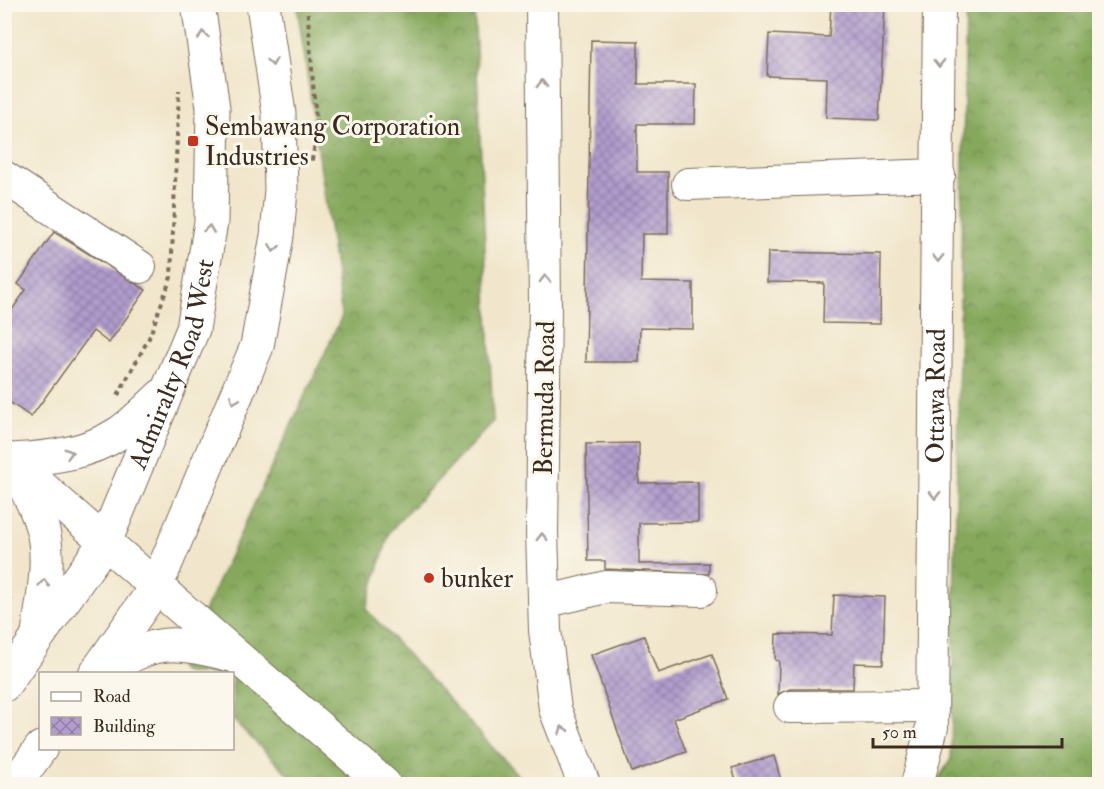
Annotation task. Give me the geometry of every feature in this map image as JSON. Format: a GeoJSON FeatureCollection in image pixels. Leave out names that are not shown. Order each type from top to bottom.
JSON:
{"type":"FeatureCollection","features":[{"type":"Feature","properties":{"kind":"main road","name":"Admiralty Road West"},"geometry":{"type":"LineString","coordinates":[[4,685],[105,542],[193,329],[211,222],[213,108],[198,4]]}},
{"type":"Feature","properties":{"kind":"main road"},"geometry":{"type":"LineString","coordinates":[[96,672],[156,587],[257,346],[277,236],[281,190],[279,114],[263,4]]}},
{"type":"Feature","properties":{"kind":"main road"},"geometry":{"type":"LineString","coordinates":[[37,641],[45,582],[45,540],[31,500],[8,457],[51,458],[83,449],[118,434],[168,390]]}},
{"type":"Feature","properties":{"kind":"main road"},"geometry":{"type":"LineString","coordinates":[[105,542],[384,784]]}},
{"type":"Feature","properties":{"kind":"main road"},"geometry":{"type":"LineString","coordinates":[[104,672],[128,656],[152,646],[184,644],[238,657]]}},
{"type":"Feature","properties":{"kind":"main road"},"geometry":{"type":"LineString","coordinates":[[15,784],[40,750]]}},
{"type":"Feature","properties":{"kind":"street","name":"Bermuda Road"},"geometry":{"type":"LineString","coordinates":[[542,4],[545,305],[542,532],[544,602],[555,709],[584,784]]}},
{"type":"Feature","properties":{"kind":"street","name":"Ottawa Road"},"geometry":{"type":"LineString","coordinates":[[917,784],[932,727],[939,4]]}},
{"type":"Feature","properties":{"kind":"street"},"geometry":{"type":"LineString","coordinates":[[688,184],[939,175]]}},
{"type":"Feature","properties":{"kind":"street"},"geometry":{"type":"LineString","coordinates":[[4,177],[140,267]]}},
{"type":"Feature","properties":{"kind":"street"},"geometry":{"type":"LineString","coordinates":[[8,457],[105,542]]}},
{"type":"Feature","properties":{"kind":"street"},"geometry":{"type":"LineString","coordinates":[[544,602],[606,587],[701,590]]}},
{"type":"Feature","properties":{"kind":"street"},"geometry":{"type":"LineString","coordinates":[[790,707],[932,706]]}},
{"type":"Feature","properties":{"kind":"path"},"geometry":{"type":"LineString","coordinates":[[117,398],[149,338],[171,277],[179,78]]}},
{"type":"Feature","properties":{"kind":"green space"},"geometry":{"type":"Polygon","coordinates":[[[297,5],[474,5],[493,422],[390,531],[366,609],[526,784],[298,784],[234,721],[234,672],[184,672],[178,667],[342,316],[297,5]]]}},
{"type":"Feature","properties":{"kind":"green space"},"geometry":{"type":"Polygon","coordinates":[[[966,5],[1099,5],[1099,784],[935,784],[951,759],[966,5]]]}},
{"type":"Feature","properties":{"kind":"building"},"geometry":{"type":"Polygon","coordinates":[[[831,4],[885,4],[879,120],[826,118],[827,78],[767,76],[769,34],[829,37],[831,4]]]}},
{"type":"Feature","properties":{"kind":"building"},"geometry":{"type":"Polygon","coordinates":[[[591,40],[638,41],[638,84],[696,84],[695,124],[637,124],[637,172],[668,172],[668,234],[642,234],[641,282],[693,283],[693,329],[640,328],[639,362],[586,362],[591,40]]]}},
{"type":"Feature","properties":{"kind":"building"},"geometry":{"type":"Polygon","coordinates":[[[54,232],[146,290],[109,343],[93,331],[31,417],[4,398],[4,321],[26,290],[18,284],[54,232]]]}},
{"type":"Feature","properties":{"kind":"building"},"geometry":{"type":"Polygon","coordinates":[[[768,252],[881,254],[880,324],[823,323],[824,283],[767,282],[768,252]]]}},
{"type":"Feature","properties":{"kind":"building"},"geometry":{"type":"Polygon","coordinates":[[[639,443],[639,483],[698,482],[698,522],[639,523],[639,564],[709,563],[709,574],[605,569],[605,561],[588,561],[586,444],[639,443]]]}},
{"type":"Feature","properties":{"kind":"building"},"geometry":{"type":"Polygon","coordinates":[[[834,595],[885,597],[883,664],[854,663],[853,689],[790,689],[778,694],[779,661],[775,660],[776,634],[832,635],[834,595]]]}},
{"type":"Feature","properties":{"kind":"building"},"geometry":{"type":"Polygon","coordinates":[[[644,636],[658,673],[712,654],[728,699],[674,719],[686,752],[632,772],[591,655],[644,636]]]}},
{"type":"Feature","properties":{"kind":"building"},"geometry":{"type":"Polygon","coordinates":[[[774,756],[782,784],[737,784],[732,768],[774,756]]]}},
{"type":"Feature","properties":{"kind":"place","name":"Sembawang Corporation Industries"},"geometry":{"type":"Point","coordinates":[193,141]}},
{"type":"Feature","properties":{"kind":"place","name":"bunker"},"geometry":{"type":"Point","coordinates":[429,578]}}]}
